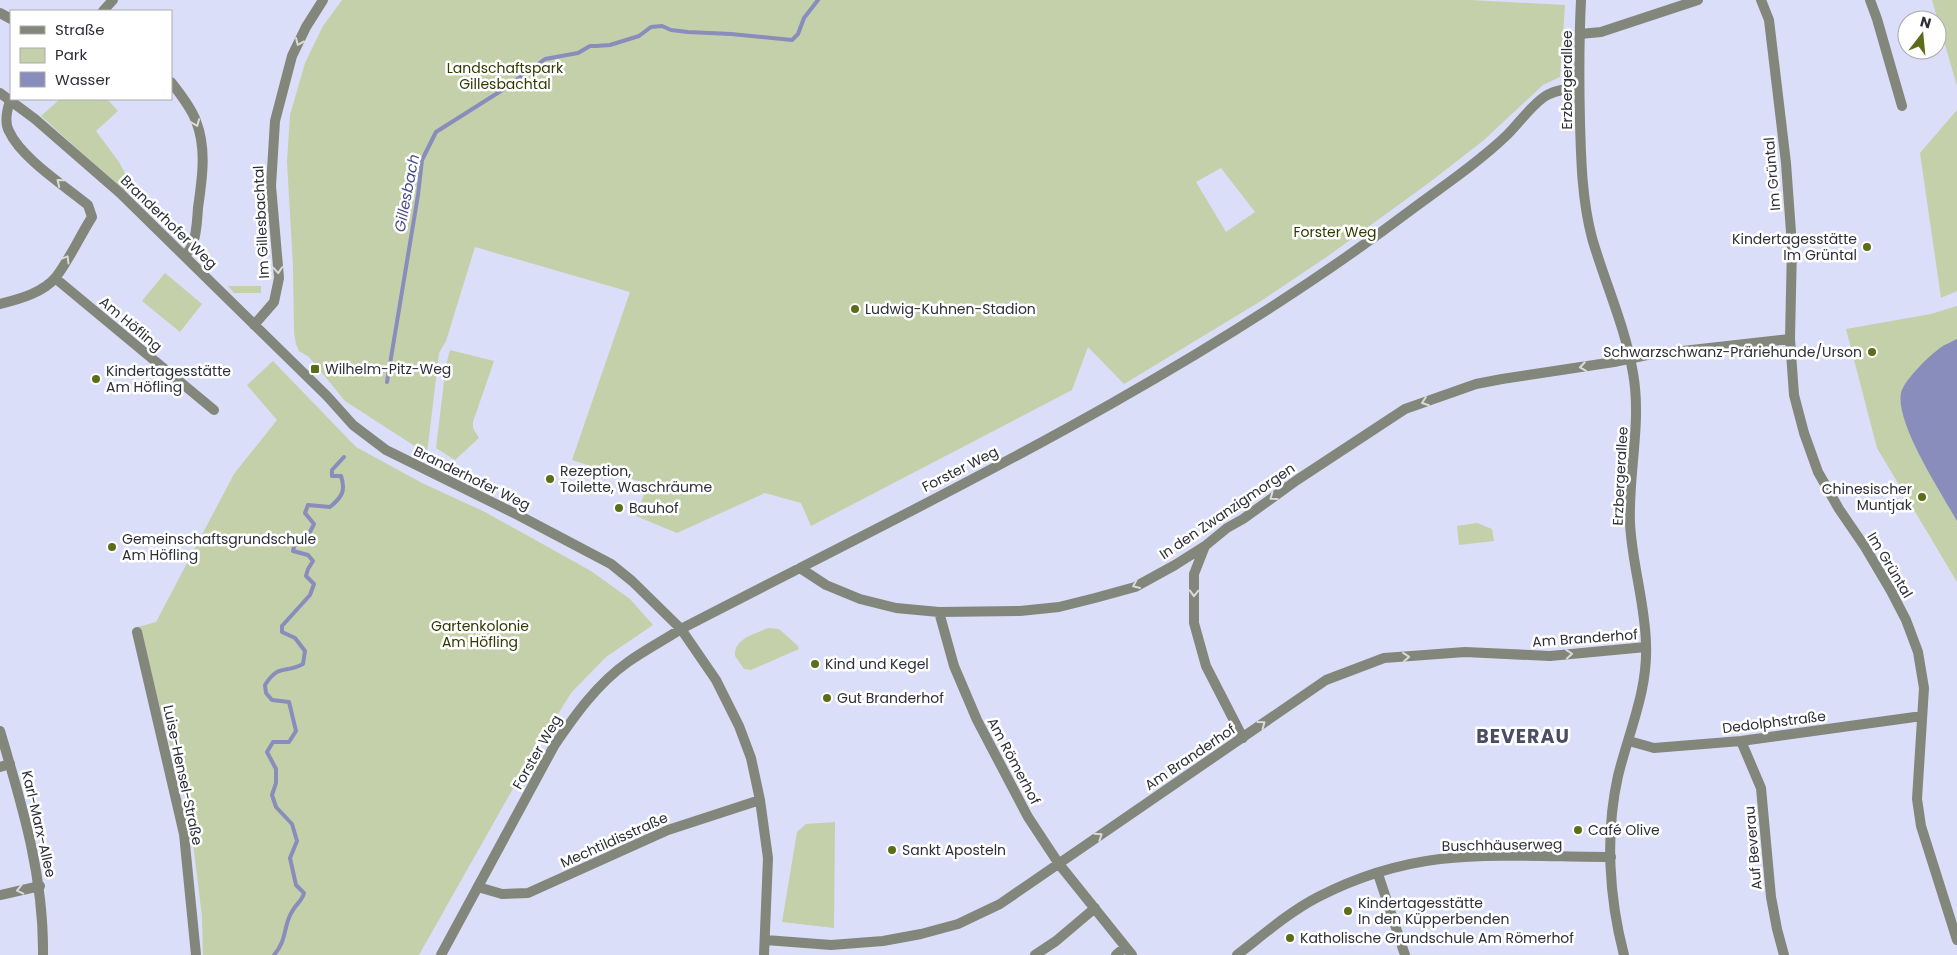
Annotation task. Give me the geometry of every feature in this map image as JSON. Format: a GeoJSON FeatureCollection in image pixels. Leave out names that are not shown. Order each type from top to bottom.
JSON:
{"type":"FeatureCollection","features":[{"type":"Feature","properties":{"kind":"street","name":"Im Gillesbachtal"},"geometry":{"type":"LineString","coordinates":[[254,325],[274,302],[279,278],[270,186],[276,113],[292,56],[306,27],[323,0]]}},
{"type":"Feature","properties":{"kind":"street","name":"Erzbergerallee"},"geometry":{"type":"LineString","coordinates":[[1581,0],[1581,156],[1585,202],[1592,236],[1630,358],[1635,385],[1637,418],[1630,490],[1630,530],[1643,606],[1646,647],[1645,679],[1617,781],[1611,857],[1614,910],[1624,955]]}},
{"type":"Feature","properties":{"kind":"street"},"geometry":{"type":"LineString","coordinates":[[1580,34],[1601,32],[1698,0]]}},
{"type":"Feature","properties":{"kind":"street","name":"Im Grüntal"},"geometry":{"type":"LineString","coordinates":[[1761,0],[1769,20],[1786,163],[1792,246],[1790,339],[1794,395],[1804,433],[1818,472],[1839,510],[1865,547],[1906,620],[1918,652],[1924,688],[1917,799],[1921,826],[1957,940]]}},
{"type":"Feature","properties":{"kind":"street"},"geometry":{"type":"LineString","coordinates":[[1870,0],[1878,19],[1902,106]]}},
{"type":"Feature","properties":{"kind":"street"},"geometry":{"type":"LineString","coordinates":[[172,83],[196,119],[203,152],[203,171],[196,232],[193,245],[185,256]]}},
{"type":"Feature","properties":{"kind":"street","name":"Forster Weg"},"geometry":{"type":"LineString","coordinates":[[442,955],[554,746],[576,714],[600,686],[627,662],[681,629],[1041,443],[1208,348],[1292,294],[1408,212],[1506,136],[1544,97],[1562,90],[1580,87]]}},
{"type":"Feature","properties":{"kind":"street","name":"Branderhofer Weg"},"geometry":{"type":"LineString","coordinates":[[0,93],[35,119],[120,193],[327,396],[353,426],[369,439],[416,466],[518,515],[611,564],[632,580],[681,629],[716,680],[739,726],[751,758],[760,800],[768,858],[764,955]]}},
{"type":"Feature","properties":{"kind":"street"},"geometry":{"type":"LineString","coordinates":[[0,304],[23,298],[55,278],[92,217],[88,205],[28,157],[8,130],[6,115],[10,100]]}},
{"type":"Feature","properties":{"kind":"street","name":"Am Höfling"},"geometry":{"type":"LineString","coordinates":[[55,278],[214,410]]}},
{"type":"Feature","properties":{"kind":"street","name":"In den Zwanzigmorgen"},"geometry":{"type":"LineString","coordinates":[[800,568],[826,585],[860,599],[896,608],[939,612],[1020,611],[1059,607],[1135,587],[1205,546],[1297,480],[1405,409],[1476,384],[1647,354],[1790,339]]}},
{"type":"Feature","properties":{"kind":"street"},"geometry":{"type":"LineString","coordinates":[[1205,546],[1194,574],[1194,623],[1206,666],[1243,738]]}},
{"type":"Feature","properties":{"kind":"street","name":"Am Römerhof"},"geometry":{"type":"LineString","coordinates":[[939,612],[954,666],[977,720],[1028,817],[1059,864],[1129,951],[1116,955]]}},
{"type":"Feature","properties":{"kind":"street","name":"Luise-Hensel-Straße"},"geometry":{"type":"LineString","coordinates":[[137,632],[184,834],[196,955]]}},
{"type":"Feature","properties":{"kind":"street","name":"Am Branderhof"},"geometry":{"type":"LineString","coordinates":[[766,940],[832,945],[883,941],[921,934],[958,924],[1000,904],[1326,680],[1384,658],[1465,652],[1550,656],[1646,647]]}},
{"type":"Feature","properties":{"kind":"street","name":"Dedolphstraße"},"geometry":{"type":"LineString","coordinates":[[1629,741],[1654,748],[1741,742],[1922,716]]}},
{"type":"Feature","properties":{"kind":"street","name":"Karl-Marx-Allee"},"geometry":{"type":"LineString","coordinates":[[0,731],[5,765],[29,831],[40,886],[43,955]]}},
{"type":"Feature","properties":{"kind":"street","name":"Auf Beverau"},"geometry":{"type":"LineString","coordinates":[[1741,742],[1761,788],[1771,897],[1776,929],[1784,955]]}},
{"type":"Feature","properties":{"kind":"street","name":"Mechtildisstraße"},"geometry":{"type":"LineString","coordinates":[[478,887],[502,894],[528,893],[668,830],[760,800]]}},
{"type":"Feature","properties":{"kind":"street","name":"Buschhäuserweg"},"geometry":{"type":"LineString","coordinates":[[1238,955],[1273,927],[1316,898],[1378,874],[1413,864],[1463,857],[1611,857]]}},
{"type":"Feature","properties":{"kind":"street"},"geometry":{"type":"LineString","coordinates":[[1378,874],[1405,955]]}},
{"type":"Feature","properties":{"kind":"street"},"geometry":{"type":"LineString","coordinates":[[0,895],[40,886]]}},
{"type":"Feature","properties":{"kind":"street"},"geometry":{"type":"LineString","coordinates":[[1035,955],[1056,941],[1095,908]]}},
{"type":"Feature","properties":{"kind":"green space","name":"Landschaftspark Gillesbachtal"},"geometry":{"type":"Polygon","coordinates":[[[342,0],[1470,0],[1565,5],[1560,77],[1543,85],[1484,140],[1328,256],[1261,301],[1124,384],[1088,347],[1072,390],[811,526],[801,503],[765,493],[677,533],[636,516],[648,484],[572,460],[630,292],[475,247],[446,341],[439,353],[427,454],[345,401],[309,357],[299,351],[294,332],[293,266],[287,162],[290,115],[305,63],[323,26],[342,0]],[[1221,168],[1196,182],[1226,232],[1255,212],[1221,168]]]}},
{"type":"Feature","properties":{"kind":"green space"},"geometry":{"type":"Polygon","coordinates":[[[1932,0],[1957,0],[1957,86],[1947,52],[1947,10],[1935,10],[1932,0]]]}},
{"type":"Feature","properties":{"kind":"green space"},"geometry":{"type":"Polygon","coordinates":[[[59,100],[108,100],[118,111],[96,131],[119,162],[132,187],[126,193],[41,116],[59,100]]]}},
{"type":"Feature","properties":{"kind":"green space"},"geometry":{"type":"Polygon","coordinates":[[[1957,110],[1957,291],[1941,298],[1920,153],[1957,110]]]}},
{"type":"Feature","properties":{"kind":"green space"},"geometry":{"type":"Polygon","coordinates":[[[165,273],[202,304],[180,332],[142,301],[165,273]]]}},
{"type":"Feature","properties":{"kind":"green space"},"geometry":{"type":"Polygon","coordinates":[[[228,286],[261,286],[261,293],[234,293],[228,286]]]}},
{"type":"Feature","properties":{"kind":"green space"},"geometry":{"type":"Polygon","coordinates":[[[1957,306],[1957,582],[1877,448],[1846,329],[1931,314],[1957,306]]]}},
{"type":"Feature","properties":{"kind":"green space"},"geometry":{"type":"Polygon","coordinates":[[[450,350],[494,361],[473,422],[473,428],[479,438],[455,460],[436,448],[446,365],[450,350]]]}},
{"type":"Feature","properties":{"kind":"green space","name":"Gartenkolonie Am Höfling"},"geometry":{"type":"Polygon","coordinates":[[[273,361],[356,447],[422,483],[485,512],[591,571],[630,599],[653,625],[606,657],[571,693],[528,762],[419,955],[203,955],[202,917],[190,818],[138,627],[156,622],[234,474],[277,420],[247,385],[273,361]]]}},
{"type":"Feature","properties":{"kind":"green space"},"geometry":{"type":"Polygon","coordinates":[[[1477,523],[1492,529],[1494,541],[1459,545],[1457,526],[1477,523]]]}},
{"type":"Feature","properties":{"kind":"green space"},"geometry":{"type":"Polygon","coordinates":[[[768,628],[779,629],[799,649],[751,670],[744,669],[735,656],[738,645],[746,638],[768,628]]]}},
{"type":"Feature","properties":{"kind":"green space"},"geometry":{"type":"Polygon","coordinates":[[[835,822],[834,928],[782,922],[797,832],[806,824],[835,822]]]}},
{"type":"Feature","properties":{"kind":"water"},"geometry":{"type":"Polygon","coordinates":[[[1957,339],[1957,521],[1912,440],[1901,406],[1901,393],[1912,375],[1924,362],[1942,347],[1957,339]]]}},
{"type":"Feature","properties":{"kind":"waterway","name":"Gillesbach"},"geometry":{"type":"LineString","coordinates":[[596,46],[610,45],[639,36],[651,27],[662,26],[671,30],[688,32],[792,40],[798,34],[804,18],[818,0]]}},
{"type":"Feature","properties":{"kind":"waterway","name":"Gillesbach"},"geometry":{"type":"LineString","coordinates":[[387,382],[422,160],[436,132],[504,89],[545,59],[578,53],[590,46],[595,46]]}},
{"type":"Feature","properties":{"kind":"waterway","name":"Gillesbach"},"geometry":{"type":"LineString","coordinates":[[274,955],[284,937],[290,915],[304,893],[296,885],[290,858],[297,841],[292,824],[276,807],[272,795],[276,783],[276,769],[267,752],[273,742],[289,742],[296,731],[289,702],[272,700],[266,693],[265,685],[278,671],[303,664],[305,651],[295,638],[282,632],[282,626],[310,595],[314,584],[306,576],[313,561],[308,555],[293,551],[295,543],[308,536],[314,524],[305,513],[308,505],[330,507],[340,497],[343,490],[341,476],[332,476],[332,470],[344,457]]}},
{"type":"Feature","properties":{"kind":"place","name":"Kindertagesstätte Im Grüntal"},"geometry":{"type":"Point","coordinates":[1867,247]}},
{"type":"Feature","properties":{"kind":"place","name":"Ludwig-Kuhnen-Stadion"},"geometry":{"type":"Point","coordinates":[855,309]}},
{"type":"Feature","properties":{"kind":"place","name":"Schwarzschwanz-Präriehunde/Urson"},"geometry":{"type":"Point","coordinates":[1872,352]}},
{"type":"Feature","properties":{"kind":"place","name":"Wilhelm-Pitz-Weg"},"geometry":{"type":"Point","coordinates":[315,369]}},
{"type":"Feature","properties":{"kind":"place","name":"Kindertagesstätte Am Höfling"},"geometry":{"type":"Point","coordinates":[96,379]}},
{"type":"Feature","properties":{"kind":"place","name":"Rezeption, Toilette, Waschräume"},"geometry":{"type":"Point","coordinates":[550,479]}},
{"type":"Feature","properties":{"kind":"place","name":"Chinesischer Muntjak"},"geometry":{"type":"Point","coordinates":[1922,497]}},
{"type":"Feature","properties":{"kind":"place","name":"Bauhof"},"geometry":{"type":"Point","coordinates":[619,508]}},
{"type":"Feature","properties":{"kind":"place","name":"Gemeinschaftsgrundschule Am Höfling"},"geometry":{"type":"Point","coordinates":[112,547]}},
{"type":"Feature","properties":{"kind":"place","name":"Kind und Kegel"},"geometry":{"type":"Point","coordinates":[815,664]}},
{"type":"Feature","properties":{"kind":"place","name":"Gut Branderhof"},"geometry":{"type":"Point","coordinates":[827,698]}},
{"type":"Feature","properties":{"kind":"place","name":"Café Olive"},"geometry":{"type":"Point","coordinates":[1578,830]}},
{"type":"Feature","properties":{"kind":"place","name":"Sankt Aposteln"},"geometry":{"type":"Point","coordinates":[892,850]}},
{"type":"Feature","properties":{"kind":"place","name":"Kindertagesstätte In den Küpperbenden"},"geometry":{"type":"Point","coordinates":[1348,911]}},
{"type":"Feature","properties":{"kind":"place","name":"Katholische Grundschule Am Römerhof"},"geometry":{"type":"Point","coordinates":[1290,938]}},
{"type":"Feature","properties":{"kind":"district","name":"BEVERAU"},"geometry":{"type":"Point","coordinates":[1523,736]}}]}
